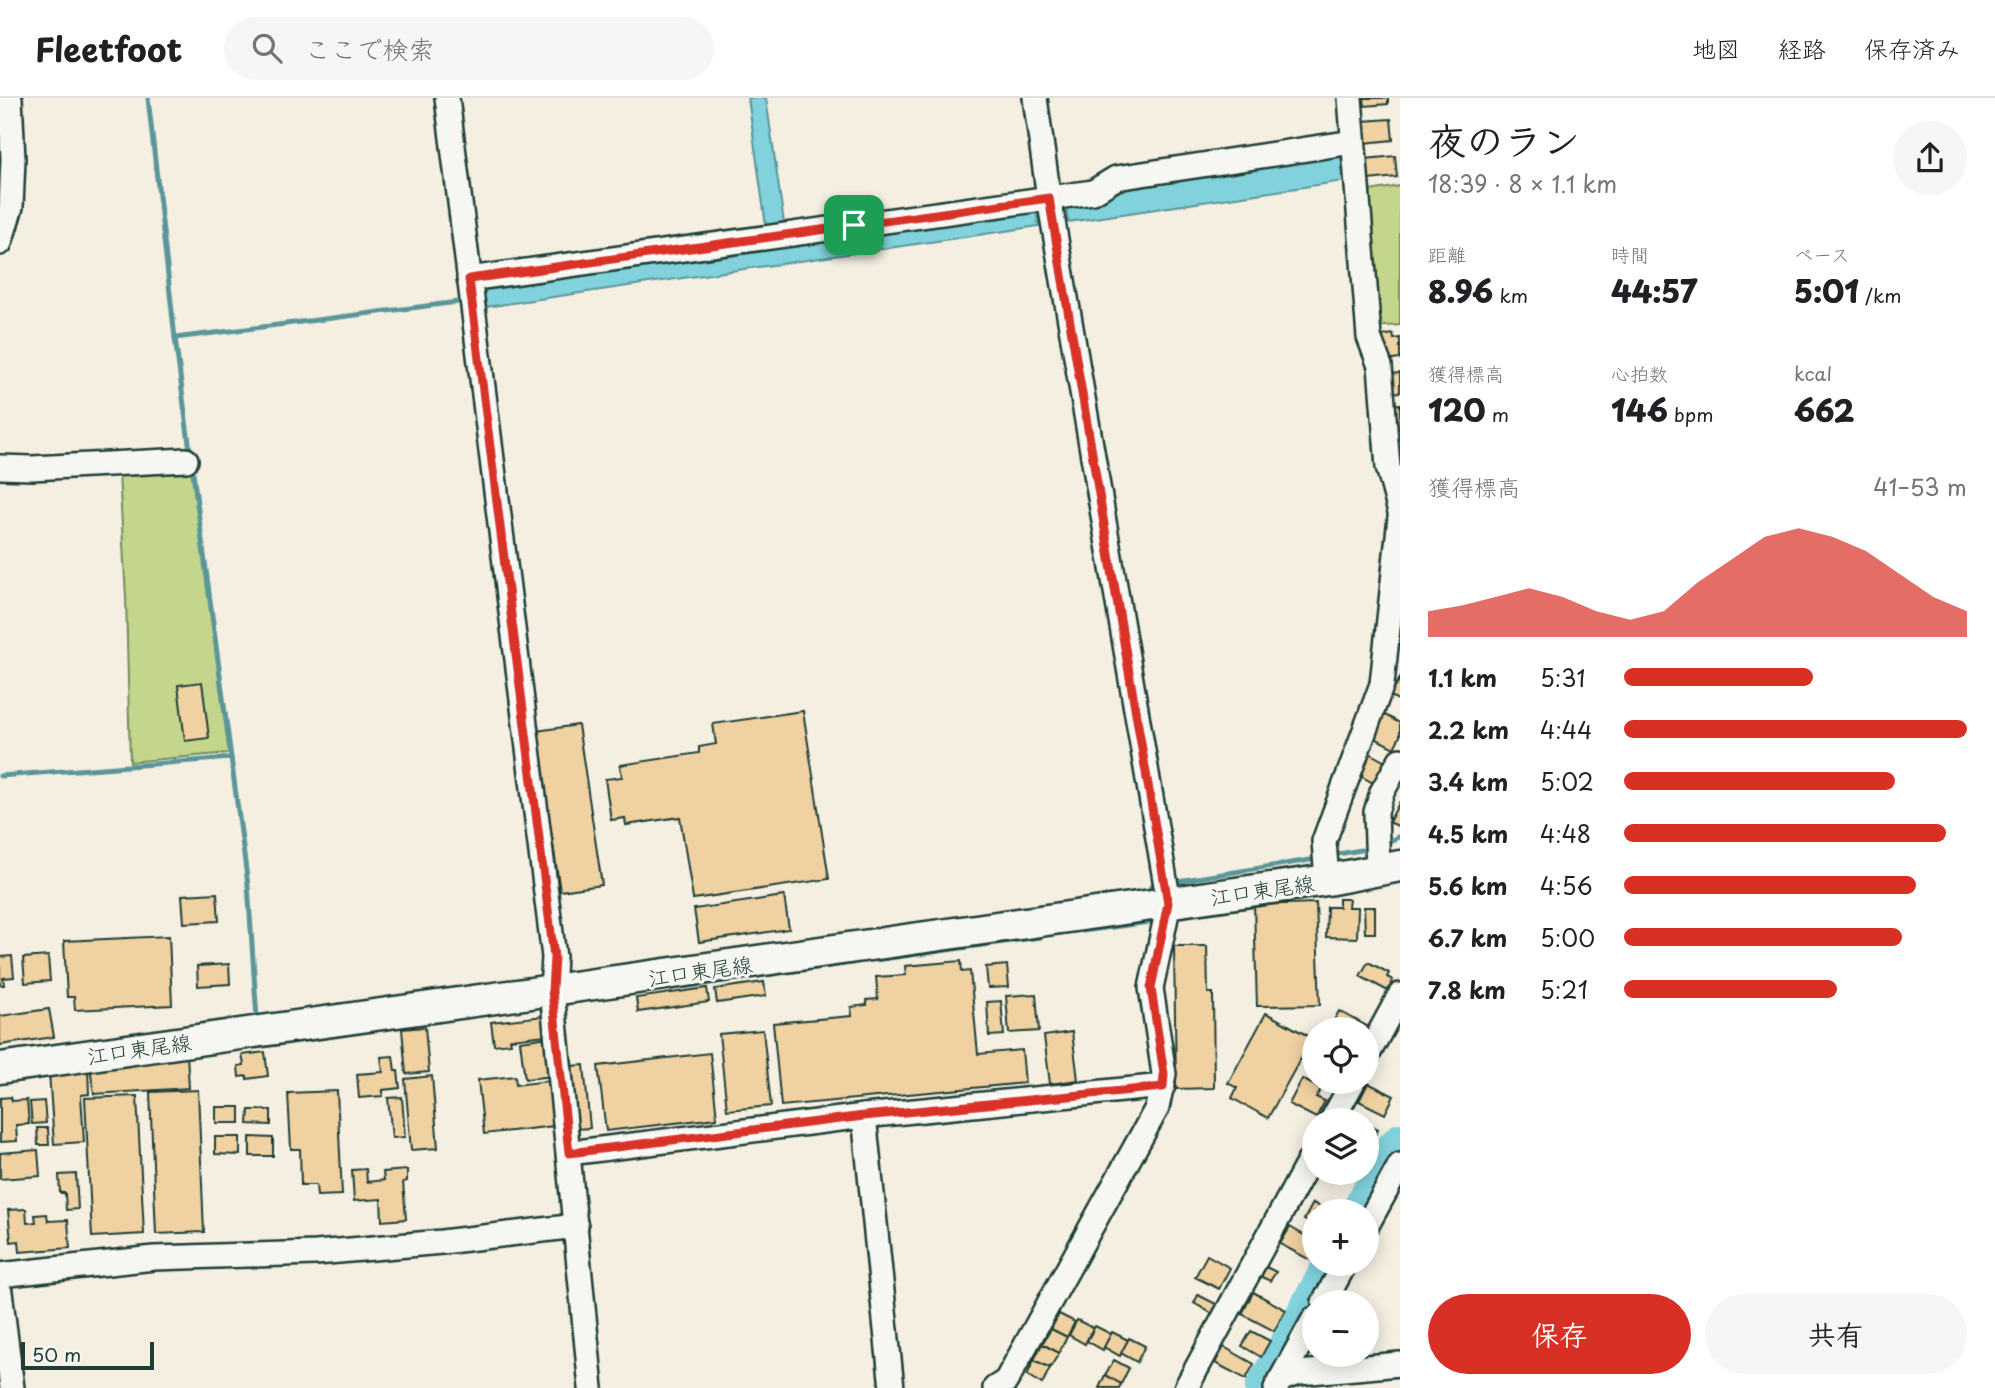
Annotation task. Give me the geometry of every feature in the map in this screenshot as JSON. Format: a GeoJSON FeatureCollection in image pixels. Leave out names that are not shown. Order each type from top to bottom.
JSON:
{"type":"FeatureCollection","features":[{"type":"Feature","properties":{"kind":"main road","name":"江口東尾線"},"geometry":{"type":"LineString","coordinates":[[0,1068],[1168,903],[1389,869]]}},
{"type":"Feature","properties":{"kind":"street"},"geometry":{"type":"LineString","coordinates":[[0,243],[11,207],[13,159],[10,98]]}},
{"type":"Feature","properties":{"kind":"street"},"geometry":{"type":"LineString","coordinates":[[447,98],[554,957],[552,991],[592,1388]]}},
{"type":"Feature","properties":{"kind":"street"},"geometry":{"type":"LineString","coordinates":[[995,1388],[1006,1381],[1157,1108],[1164,1074],[1151,988],[1168,903],[1049,198],[1035,98]]}},
{"type":"Feature","properties":{"kind":"street"},"geometry":{"type":"LineString","coordinates":[[1327,880],[1324,841],[1382,684],[1400,514],[1388,467],[1380,366],[1369,337],[1350,98]]}},
{"type":"Feature","properties":{"kind":"street"},"geometry":{"type":"LineString","coordinates":[[469,279],[1093,192],[1116,178],[1353,142]]}},
{"type":"Feature","properties":{"kind":"street"},"geometry":{"type":"LineString","coordinates":[[0,467],[32,468],[186,460]]}},
{"type":"Feature","properties":{"kind":"street"},"geometry":{"type":"LineString","coordinates":[[1389,869],[1376,812],[1382,792],[1400,760]]}},
{"type":"Feature","properties":{"kind":"street"},"geometry":{"type":"LineString","coordinates":[[1379,1034],[1400,995]]}},
{"type":"Feature","properties":{"kind":"street"},"geometry":{"type":"LineString","coordinates":[[569,1153],[864,1116],[1163,1087]]}},
{"type":"Feature","properties":{"kind":"street"},"geometry":{"type":"LineString","coordinates":[[864,1116],[892,1388]]}},
{"type":"Feature","properties":{"kind":"street"},"geometry":{"type":"LineString","coordinates":[[1379,1204],[1400,1166]]}},
{"type":"Feature","properties":{"kind":"street"},"geometry":{"type":"LineString","coordinates":[[1186,1388],[1302,1174]]}},
{"type":"Feature","properties":{"kind":"street"},"geometry":{"type":"LineString","coordinates":[[0,1275],[154,1258],[316,1253],[576,1226]]}},
{"type":"Feature","properties":{"kind":"street"},"geometry":{"type":"LineString","coordinates":[[0,1292],[12,1388]]}},
{"type":"Feature","properties":{"kind":"street"},"geometry":{"type":"LineString","coordinates":[[1278,1383],[1302,1340]]}},
{"type":"Feature","properties":{"kind":"street"},"geometry":{"type":"LineString","coordinates":[[1278,1383],[1298,1373],[1400,1364]]}},
{"type":"Feature","properties":{"kind":"green space"},"geometry":{"type":"Polygon","coordinates":[[[1400,186],[1400,325],[1372,327],[1363,192],[1400,186]]]}},
{"type":"Feature","properties":{"kind":"green space"},"geometry":{"type":"Polygon","coordinates":[[[192,469],[229,753],[130,762],[126,597],[119,473],[192,469]]]}},
{"type":"Feature","properties":{"kind":"water"},"geometry":{"type":"Polygon","coordinates":[[[748,98],[766,98],[784,223],[766,226],[748,98]]]}},
{"type":"Feature","properties":{"kind":"water"},"geometry":{"type":"Polygon","coordinates":[[[1341,154],[1344,181],[1068,222],[1065,202],[1125,186],[1341,154]]]}},
{"type":"Feature","properties":{"kind":"water"},"geometry":{"type":"Polygon","coordinates":[[[1035,206],[1039,226],[485,307],[482,291],[1035,206]]]}},
{"type":"Feature","properties":{"kind":"building"},"geometry":{"type":"Polygon","coordinates":[[[1364,98],[1388,98],[1388,104],[1365,106],[1364,98]]]}},
{"type":"Feature","properties":{"kind":"building"},"geometry":{"type":"Polygon","coordinates":[[[1391,119],[1393,140],[1364,143],[1362,121],[1391,119]]]}},
{"type":"Feature","properties":{"kind":"building"},"geometry":{"type":"Polygon","coordinates":[[[1395,156],[1397,177],[1368,180],[1366,159],[1395,156]]]}},
{"type":"Feature","properties":{"kind":"building"},"geometry":{"type":"Polygon","coordinates":[[[1393,334],[1394,339],[1400,338],[1400,359],[1386,361],[1382,336],[1393,334]]]}},
{"type":"Feature","properties":{"kind":"building"},"geometry":{"type":"Polygon","coordinates":[[[1400,373],[1400,392],[1393,393],[1390,374],[1400,373]]]}},
{"type":"Feature","properties":{"kind":"building"},"geometry":{"type":"Polygon","coordinates":[[[1400,404],[1400,428],[1396,429],[1393,405],[1400,404]]]}},
{"type":"Feature","properties":{"kind":"building"},"geometry":{"type":"Polygon","coordinates":[[[1400,678],[1400,701],[1390,696],[1400,678]]]}},
{"type":"Feature","properties":{"kind":"building"},"geometry":{"type":"Polygon","coordinates":[[[202,682],[209,738],[185,741],[178,685],[202,682]]]}},
{"type":"Feature","properties":{"kind":"building"},"geometry":{"type":"Polygon","coordinates":[[[803,711],[829,879],[693,899],[680,817],[626,825],[625,818],[611,820],[605,779],[622,777],[620,765],[699,753],[699,747],[716,744],[713,724],[803,711]]]}},
{"type":"Feature","properties":{"kind":"building"},"geometry":{"type":"Polygon","coordinates":[[[1383,714],[1400,723],[1400,736],[1394,748],[1371,736],[1383,714]]]}},
{"type":"Feature","properties":{"kind":"building"},"geometry":{"type":"Polygon","coordinates":[[[578,725],[602,885],[560,891],[536,731],[578,725]]]}},
{"type":"Feature","properties":{"kind":"building"},"geometry":{"type":"Polygon","coordinates":[[[1369,753],[1387,763],[1375,784],[1357,774],[1369,753]]]}},
{"type":"Feature","properties":{"kind":"building"},"geometry":{"type":"Polygon","coordinates":[[[1400,801],[1400,827],[1389,822],[1400,801]]]}},
{"type":"Feature","properties":{"kind":"building"},"geometry":{"type":"Polygon","coordinates":[[[217,893],[219,921],[184,923],[182,895],[217,893]]]}},
{"type":"Feature","properties":{"kind":"building"},"geometry":{"type":"Polygon","coordinates":[[[784,896],[789,929],[699,942],[694,909],[784,896]]]}},
{"type":"Feature","properties":{"kind":"building"},"geometry":{"type":"Polygon","coordinates":[[[1339,899],[1349,899],[1348,907],[1358,907],[1357,938],[1326,937],[1327,907],[1339,907],[1339,899]]]}},
{"type":"Feature","properties":{"kind":"building"},"geometry":{"type":"Polygon","coordinates":[[[1316,903],[1320,1005],[1257,1006],[1254,905],[1316,903]]]}},
{"type":"Feature","properties":{"kind":"building"},"geometry":{"type":"Polygon","coordinates":[[[1364,907],[1375,907],[1375,933],[1365,933],[1364,907]]]}},
{"type":"Feature","properties":{"kind":"building"},"geometry":{"type":"Polygon","coordinates":[[[169,936],[172,1005],[75,1010],[74,997],[67,997],[64,941],[169,936]]]}},
{"type":"Feature","properties":{"kind":"building"},"geometry":{"type":"Polygon","coordinates":[[[1174,946],[1207,946],[1208,993],[1213,993],[1214,1088],[1176,1089],[1174,946]]]}},
{"type":"Feature","properties":{"kind":"building"},"geometry":{"type":"Polygon","coordinates":[[[12,956],[14,977],[3,978],[4,985],[0,985],[0,957],[12,956]]]}},
{"type":"Feature","properties":{"kind":"building"},"geometry":{"type":"Polygon","coordinates":[[[48,956],[50,981],[25,983],[23,958],[48,956]]]}},
{"type":"Feature","properties":{"kind":"building"},"geometry":{"type":"Polygon","coordinates":[[[961,961],[962,972],[970,971],[978,1054],[1022,1050],[1025,1083],[781,1106],[773,1023],[852,1016],[851,1007],[867,1005],[866,1000],[878,999],[876,977],[906,975],[905,966],[961,961]]]}},
{"type":"Feature","properties":{"kind":"building"},"geometry":{"type":"Polygon","coordinates":[[[1368,962],[1389,973],[1387,977],[1393,980],[1388,991],[1360,976],[1368,962]]]}},
{"type":"Feature","properties":{"kind":"building"},"geometry":{"type":"Polygon","coordinates":[[[229,964],[230,984],[198,986],[197,966],[229,964]]]}},
{"type":"Feature","properties":{"kind":"building"},"geometry":{"type":"Polygon","coordinates":[[[1007,965],[1009,987],[988,988],[986,967],[1007,965]]]}},
{"type":"Feature","properties":{"kind":"building"},"geometry":{"type":"Polygon","coordinates":[[[764,982],[766,996],[717,1003],[715,989],[764,982]]]}},
{"type":"Feature","properties":{"kind":"building"},"geometry":{"type":"Polygon","coordinates":[[[707,988],[709,1002],[638,1012],[636,998],[707,988]]]}},
{"type":"Feature","properties":{"kind":"building"},"geometry":{"type":"Polygon","coordinates":[[[1036,994],[1039,1031],[1009,1033],[1006,996],[1036,994]]]}},
{"type":"Feature","properties":{"kind":"building"},"geometry":{"type":"Polygon","coordinates":[[[1001,1001],[1004,1035],[989,1036],[987,1002],[1001,1001]]]}},
{"type":"Feature","properties":{"kind":"building"},"geometry":{"type":"Polygon","coordinates":[[[49,1009],[54,1037],[0,1045],[0,1016],[49,1009]]]}},
{"type":"Feature","properties":{"kind":"building"},"geometry":{"type":"Polygon","coordinates":[[[1339,1011],[1350,1017],[1336,1017],[1339,1011]]]}},
{"type":"Feature","properties":{"kind":"building"},"geometry":{"type":"Polygon","coordinates":[[[1266,1013],[1302,1033],[1302,1056],[1268,1118],[1232,1098],[1237,1088],[1228,1083],[1266,1013]]]}},
{"type":"Feature","properties":{"kind":"building"},"geometry":{"type":"Polygon","coordinates":[[[544,1016],[546,1035],[510,1039],[511,1043],[494,1045],[491,1022],[544,1016]]]}},
{"type":"Feature","properties":{"kind":"building"},"geometry":{"type":"Polygon","coordinates":[[[425,1027],[429,1072],[406,1074],[402,1029],[425,1027]]]}},
{"type":"Feature","properties":{"kind":"building"},"geometry":{"type":"Polygon","coordinates":[[[763,1030],[771,1106],[727,1110],[719,1034],[763,1030]]]}},
{"type":"Feature","properties":{"kind":"building"},"geometry":{"type":"Polygon","coordinates":[[[1072,1032],[1078,1080],[1050,1084],[1044,1036],[1072,1032]]]}},
{"type":"Feature","properties":{"kind":"building"},"geometry":{"type":"Polygon","coordinates":[[[549,1037],[554,1076],[525,1079],[520,1041],[549,1037]]]}},
{"type":"Feature","properties":{"kind":"building"},"geometry":{"type":"Polygon","coordinates":[[[265,1052],[268,1076],[247,1079],[247,1076],[239,1077],[238,1066],[244,1065],[242,1055],[265,1052]]]}},
{"type":"Feature","properties":{"kind":"building"},"geometry":{"type":"Polygon","coordinates":[[[710,1053],[717,1118],[606,1131],[598,1066],[710,1053]]]}},
{"type":"Feature","properties":{"kind":"building"},"geometry":{"type":"Polygon","coordinates":[[[187,1054],[189,1088],[94,1094],[90,1067],[187,1054]]]}},
{"type":"Feature","properties":{"kind":"building"},"geometry":{"type":"Polygon","coordinates":[[[393,1056],[400,1088],[383,1090],[383,1096],[359,1098],[357,1074],[383,1072],[381,1057],[393,1056]]]}},
{"type":"Feature","properties":{"kind":"building"},"geometry":{"type":"Polygon","coordinates":[[[584,1065],[590,1128],[576,1129],[570,1066],[584,1065]]]}},
{"type":"Feature","properties":{"kind":"building"},"geometry":{"type":"Polygon","coordinates":[[[88,1070],[89,1094],[81,1095],[84,1142],[54,1144],[49,1072],[88,1070]]]}},
{"type":"Feature","properties":{"kind":"building"},"geometry":{"type":"Polygon","coordinates":[[[432,1076],[438,1148],[411,1150],[405,1079],[432,1076]]]}},
{"type":"Feature","properties":{"kind":"building"},"geometry":{"type":"Polygon","coordinates":[[[515,1076],[516,1085],[548,1081],[554,1126],[484,1134],[478,1080],[515,1076]]]}},
{"type":"Feature","properties":{"kind":"building"},"geometry":{"type":"Polygon","coordinates":[[[1302,1079],[1302,1094],[1318,1094],[1316,1097],[1325,1101],[1321,1108],[1302,1108],[1302,1111],[1289,1104],[1302,1079]]]}},
{"type":"Feature","properties":{"kind":"building"},"geometry":{"type":"Polygon","coordinates":[[[1379,1088],[1394,1096],[1385,1114],[1379,1111],[1379,1108],[1359,1101],[1362,1094],[1379,1094],[1379,1088]]]}},
{"type":"Feature","properties":{"kind":"building"},"geometry":{"type":"Polygon","coordinates":[[[198,1090],[204,1232],[156,1234],[150,1092],[198,1090]]]}},
{"type":"Feature","properties":{"kind":"building"},"geometry":{"type":"Polygon","coordinates":[[[337,1091],[342,1195],[317,1196],[316,1185],[301,1185],[300,1149],[291,1149],[288,1093],[337,1091]]]}},
{"type":"Feature","properties":{"kind":"building"},"geometry":{"type":"Polygon","coordinates":[[[137,1096],[144,1234],[92,1237],[85,1098],[137,1096]]]}},
{"type":"Feature","properties":{"kind":"building"},"geometry":{"type":"Polygon","coordinates":[[[11,1097],[12,1101],[27,1100],[29,1124],[16,1125],[17,1141],[0,1142],[0,1098],[11,1097]]]}},
{"type":"Feature","properties":{"kind":"building"},"geometry":{"type":"Polygon","coordinates":[[[402,1097],[405,1137],[392,1138],[388,1098],[402,1097]]]}},
{"type":"Feature","properties":{"kind":"building"},"geometry":{"type":"Polygon","coordinates":[[[44,1101],[46,1123],[32,1124],[30,1102],[44,1101]]]}},
{"type":"Feature","properties":{"kind":"building"},"geometry":{"type":"Polygon","coordinates":[[[216,1107],[240,1107],[240,1123],[216,1123],[216,1107]]]}},
{"type":"Feature","properties":{"kind":"building"},"geometry":{"type":"Polygon","coordinates":[[[249,1110],[271,1110],[271,1125],[248,1124],[249,1110]]]}},
{"type":"Feature","properties":{"kind":"building"},"geometry":{"type":"Polygon","coordinates":[[[37,1128],[48,1128],[49,1145],[38,1145],[37,1128]]]}},
{"type":"Feature","properties":{"kind":"building"},"geometry":{"type":"Polygon","coordinates":[[[215,1137],[240,1137],[240,1155],[215,1154],[215,1137]]]}},
{"type":"Feature","properties":{"kind":"building"},"geometry":{"type":"Polygon","coordinates":[[[250,1137],[273,1138],[273,1156],[250,1156],[250,1137]]]}},
{"type":"Feature","properties":{"kind":"building"},"geometry":{"type":"Polygon","coordinates":[[[38,1150],[40,1176],[0,1179],[0,1153],[38,1150]]]}},
{"type":"Feature","properties":{"kind":"building"},"geometry":{"type":"Polygon","coordinates":[[[366,1169],[367,1182],[384,1180],[383,1172],[407,1170],[407,1181],[403,1182],[406,1219],[382,1221],[381,1199],[354,1201],[352,1170],[366,1169]]]}},
{"type":"Feature","properties":{"kind":"building"},"geometry":{"type":"Polygon","coordinates":[[[76,1174],[78,1209],[66,1210],[65,1193],[60,1193],[59,1175],[76,1174]]]}},
{"type":"Feature","properties":{"kind":"building"},"geometry":{"type":"Polygon","coordinates":[[[26,1209],[27,1223],[36,1222],[35,1215],[47,1214],[48,1221],[68,1220],[70,1248],[20,1252],[19,1241],[11,1242],[8,1210],[26,1209]]]}},
{"type":"Feature","properties":{"kind":"building"},"geometry":{"type":"Polygon","coordinates":[[[1290,1227],[1302,1234],[1302,1256],[1280,1244],[1290,1227]]]}},
{"type":"Feature","properties":{"kind":"building"},"geometry":{"type":"Polygon","coordinates":[[[1207,1255],[1230,1268],[1219,1289],[1195,1277],[1207,1255]]]}},
{"type":"Feature","properties":{"kind":"building"},"geometry":{"type":"Polygon","coordinates":[[[1264,1266],[1276,1272],[1270,1281],[1258,1275],[1264,1266]]]}},
{"type":"Feature","properties":{"kind":"building"},"geometry":{"type":"Polygon","coordinates":[[[1253,1292],[1286,1310],[1274,1331],[1242,1314],[1253,1292]]]}},
{"type":"Feature","properties":{"kind":"building"},"geometry":{"type":"Polygon","coordinates":[[[1198,1295],[1218,1305],[1213,1314],[1194,1303],[1198,1295]]]}},
{"type":"Feature","properties":{"kind":"building"},"geometry":{"type":"Polygon","coordinates":[[[1059,1314],[1075,1322],[1067,1337],[1051,1329],[1059,1314]]]}},
{"type":"Feature","properties":{"kind":"building"},"geometry":{"type":"Polygon","coordinates":[[[1077,1320],[1093,1328],[1085,1344],[1069,1335],[1077,1320]]]}},
{"type":"Feature","properties":{"kind":"building"},"geometry":{"type":"Polygon","coordinates":[[[1095,1326],[1111,1334],[1103,1350],[1087,1341],[1095,1326]]]}},
{"type":"Feature","properties":{"kind":"building"},"geometry":{"type":"Polygon","coordinates":[[[1051,1329],[1067,1337],[1059,1353],[1042,1344],[1051,1329]]]}},
{"type":"Feature","properties":{"kind":"building"},"geometry":{"type":"Polygon","coordinates":[[[1251,1331],[1270,1341],[1261,1357],[1242,1346],[1251,1331]]]}},
{"type":"Feature","properties":{"kind":"building"},"geometry":{"type":"Polygon","coordinates":[[[1112,1332],[1128,1340],[1120,1356],[1104,1347],[1112,1332]]]}},
{"type":"Feature","properties":{"kind":"building"},"geometry":{"type":"Polygon","coordinates":[[[1129,1338],[1145,1346],[1137,1362],[1121,1353],[1129,1338]]]}},
{"type":"Feature","properties":{"kind":"building"},"geometry":{"type":"Polygon","coordinates":[[[1042,1344],[1059,1353],[1050,1368],[1034,1360],[1042,1344]]]}},
{"type":"Feature","properties":{"kind":"building"},"geometry":{"type":"Polygon","coordinates":[[[1224,1347],[1254,1364],[1246,1379],[1215,1363],[1224,1347]]]}},
{"type":"Feature","properties":{"kind":"building"},"geometry":{"type":"Polygon","coordinates":[[[1034,1360],[1050,1368],[1042,1384],[1027,1375],[1034,1360]]]}},
{"type":"Feature","properties":{"kind":"building"},"geometry":{"type":"Polygon","coordinates":[[[1114,1360],[1129,1368],[1121,1384],[1105,1375],[1114,1360]]]}},
{"type":"Feature","properties":{"kind":"building"},"geometry":{"type":"Polygon","coordinates":[[[1105,1375],[1121,1384],[1119,1388],[1099,1388],[1105,1375]]]}},
{"type":"Feature","properties":{"kind":"waterway"},"geometry":{"type":"LineString","coordinates":[[148,98],[175,338],[248,885],[257,1019]]}},
{"type":"Feature","properties":{"kind":"waterway"},"geometry":{"type":"LineString","coordinates":[[175,338],[458,302]]}},
{"type":"Feature","properties":{"kind":"waterway"},"geometry":{"type":"LineString","coordinates":[[0,776],[231,758]]}},
{"type":"Feature","properties":{"kind":"waterway"},"geometry":{"type":"LineString","coordinates":[[1390,841],[1400,836]]}},
{"type":"Feature","properties":{"kind":"waterway"},"geometry":{"type":"LineString","coordinates":[[1338,854],[1361,850]]}},
{"type":"Feature","properties":{"kind":"waterway"},"geometry":{"type":"LineString","coordinates":[[1178,881],[1310,860]]}},
{"type":"Feature","properties":{"kind":"waterway"},"geometry":{"type":"LineString","coordinates":[[1148,891],[1154,884]]}},
{"type":"Feature","properties":{"kind":"waterway"},"geometry":{"type":"LineString","coordinates":[[1083,931],[1150,922]]}},
{"type":"Feature","properties":{"kind":"waterway"},"geometry":{"type":"LineString","coordinates":[[875,960],[1041,937]]}},
{"type":"Feature","properties":{"kind":"waterway"},"geometry":{"type":"LineString","coordinates":[[672,988],[852,963]]}},
{"type":"Feature","properties":{"kind":"waterway"},"geometry":{"type":"LineString","coordinates":[[1364,1199],[1392,1147],[1400,1139]]}},
{"type":"Feature","properties":{"kind":"waterway"},"geometry":{"type":"LineString","coordinates":[[1261,1388],[1322,1276]]}},
{"type":"Feature","properties":{"kind":"route"},"geometry":{"type":"LineString","coordinates":[[1049,198],[1168,903],[1151,988],[1164,1074],[1163,1087],[864,1116],[569,1153],[552,991],[554,957],[469,279],[854,225],[1049,198]]}}]}
